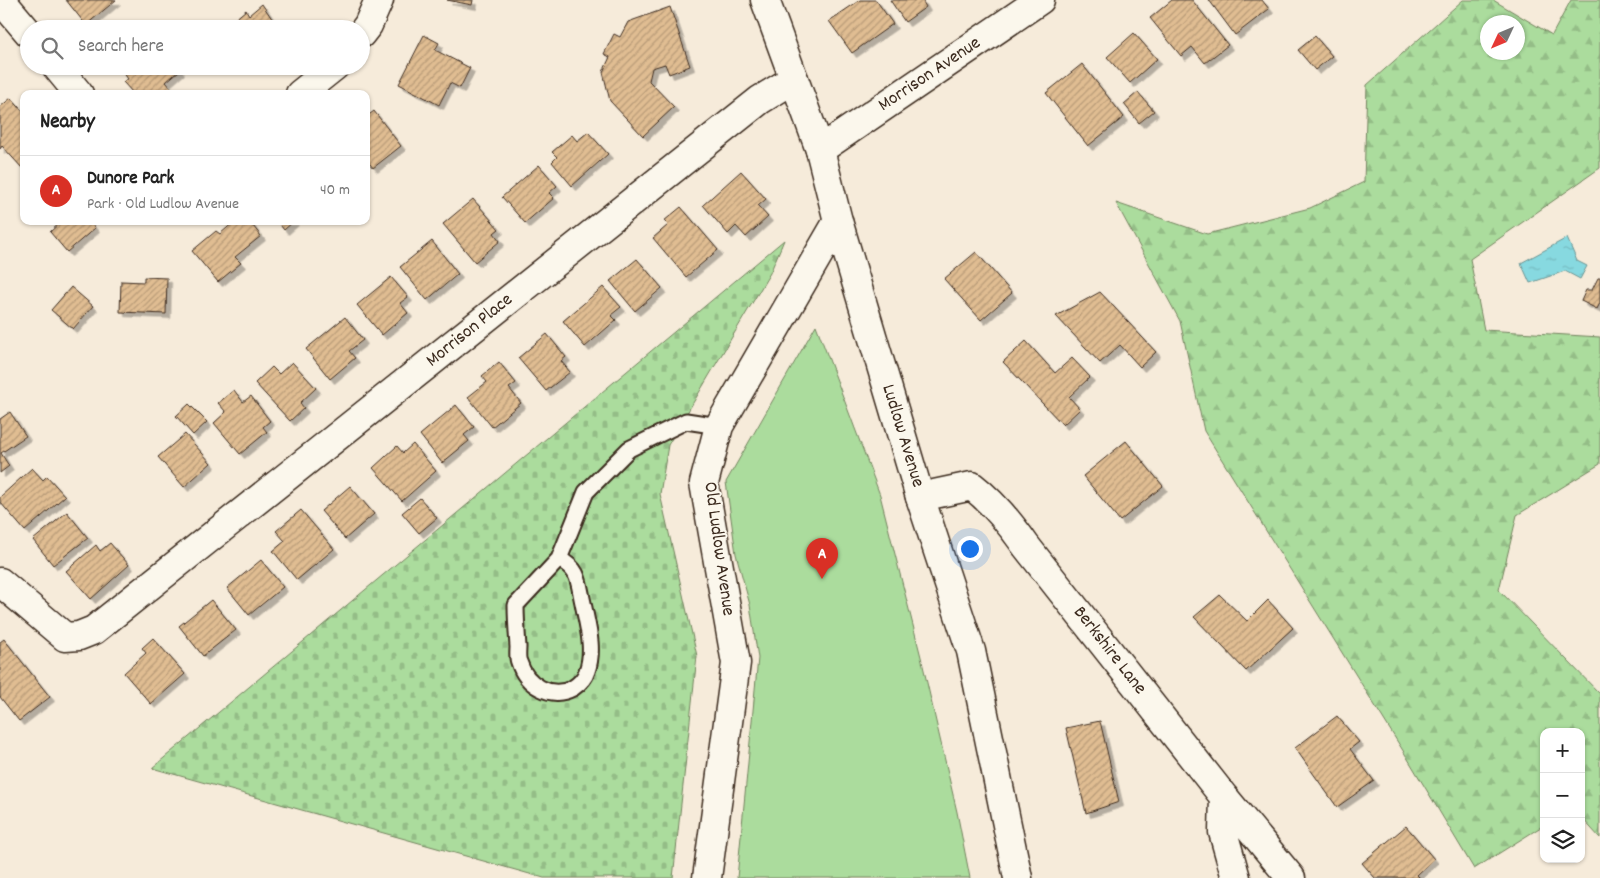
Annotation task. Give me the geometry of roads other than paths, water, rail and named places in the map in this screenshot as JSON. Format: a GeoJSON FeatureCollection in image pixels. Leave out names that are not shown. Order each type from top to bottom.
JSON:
{"type":"FeatureCollection","features":[{"type":"Feature","properties":{"kind":"street"},"geometry":{"type":"LineString","coordinates":[[1,0],[20,22]]}},
{"type":"Feature","properties":{"kind":"street"},"geometry":{"type":"LineString","coordinates":[[370,20],[379,0]]}},
{"type":"Feature","properties":{"kind":"street","name":"Ludlow Avenue"},"geometry":{"type":"LineString","coordinates":[[765,0],[820,150],[838,222],[920,497],[970,650],[1018,878]]}},
{"type":"Feature","properties":{"kind":"street","name":"Morrison Avenue"},"geometry":{"type":"LineString","coordinates":[[820,150],[1040,0]]}},
{"type":"Feature","properties":{"kind":"street"},"geometry":{"type":"LineString","coordinates":[[63,75],[75,90]]}},
{"type":"Feature","properties":{"kind":"street"},"geometry":{"type":"LineString","coordinates":[[305,90],[324,75]]}},
{"type":"Feature","properties":{"kind":"street","name":"Morrison Place"},"geometry":{"type":"LineString","coordinates":[[0,582],[65,637],[79,636],[94,630],[760,100],[794,79]]}},
{"type":"Feature","properties":{"kind":"street","name":"Old Ludlow Avenue"},"geometry":{"type":"LineString","coordinates":[[707,878],[736,663],[704,483],[719,426],[838,222]]}},
{"type":"Feature","properties":{"kind":"street","name":"Berkshire Lane"},"geometry":{"type":"LineString","coordinates":[[920,497],[972,486],[988,499],[1010,523],[1026,546],[1224,797]]}},
{"type":"Feature","properties":{"kind":"street"},"geometry":{"type":"LineString","coordinates":[[1224,797],[1223,832],[1236,878]]}},
{"type":"Feature","properties":{"kind":"street"},"geometry":{"type":"LineString","coordinates":[[1224,797],[1291,878]]}},
{"type":"Feature","properties":{"kind":"lane"},"geometry":{"type":"LineString","coordinates":[[559,559],[569,564],[577,574],[589,633],[590,653],[587,672],[579,684],[567,691],[556,693],[545,691],[528,679],[518,662],[516,605],[559,559],[586,492],[629,449],[686,421],[719,426]]}},
{"type":"Feature","properties":{"kind":"water"},"geometry":{"type":"Polygon","coordinates":[[[1567,238],[1577,261],[1587,266],[1580,279],[1565,271],[1530,283],[1521,263],[1567,238]]]}},
{"type":"Feature","properties":{"kind":"place","name":"Dunore Park"},"geometry":{"type":"Point","coordinates":[822,579]}}]}
